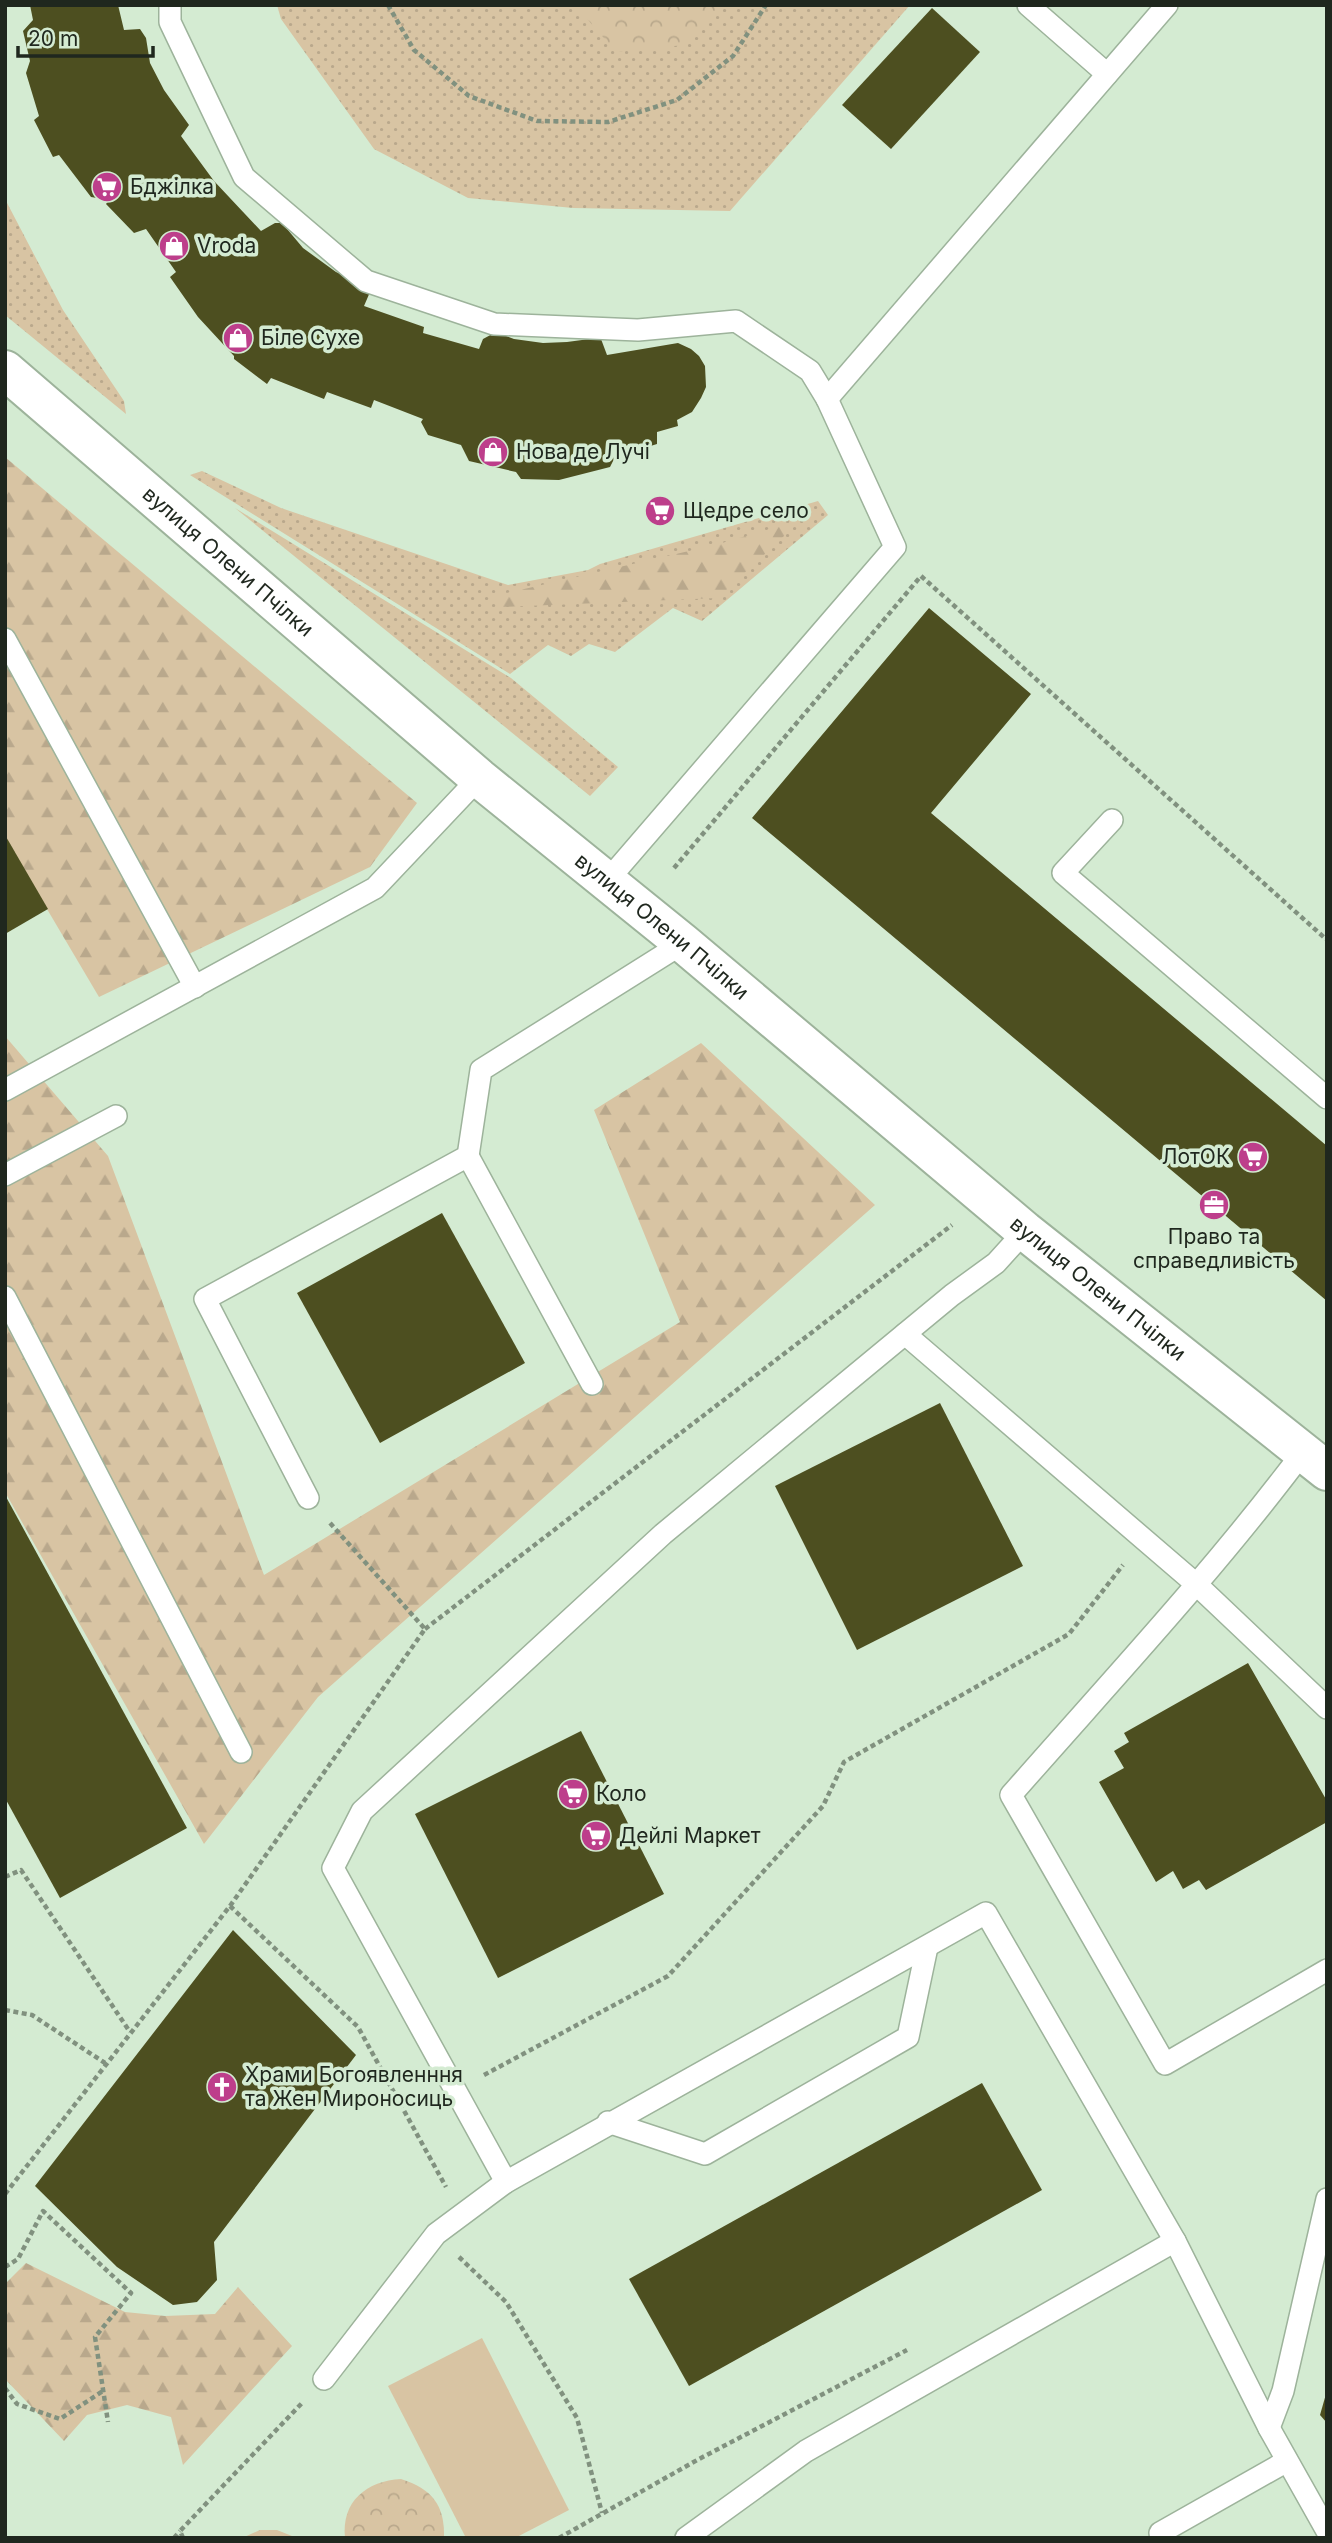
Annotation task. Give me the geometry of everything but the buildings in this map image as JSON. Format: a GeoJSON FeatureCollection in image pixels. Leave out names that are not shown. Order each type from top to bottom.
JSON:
{"type":"FeatureCollection","features":[{"type":"Feature","properties":{"kind":"street","name":"вулиця Олени Пчілки"},"geometry":{"type":"LineString","coordinates":[[5,370],[480,778],[683,943],[1025,1231],[1315,1462]]}},
{"type":"Feature","properties":{"kind":"lane"},"geometry":{"type":"LineString","coordinates":[[170,5],[170,22],[244,177],[366,281],[494,324],[638,330],[736,321],[810,371],[827,399],[895,547],[607,881]]}},
{"type":"Feature","properties":{"kind":"lane"},"geometry":{"type":"LineString","coordinates":[[1028,5],[1107,74]]}},
{"type":"Feature","properties":{"kind":"lane"},"geometry":{"type":"LineString","coordinates":[[827,399],[1167,5]]}},
{"type":"Feature","properties":{"kind":"lane"},"geometry":{"type":"LineString","coordinates":[[5,639],[195,987]]}},
{"type":"Feature","properties":{"kind":"lane"},"geometry":{"type":"LineString","coordinates":[[5,1090],[375,888],[480,778]]}},
{"type":"Feature","properties":{"kind":"lane"},"geometry":{"type":"LineString","coordinates":[[1112,820],[1063,873],[1327,1098]]}},
{"type":"Feature","properties":{"kind":"lane"},"geometry":{"type":"LineString","coordinates":[[592,1384],[468,1156],[481,1070],[683,943]]}},
{"type":"Feature","properties":{"kind":"lane"},"geometry":{"type":"LineString","coordinates":[[5,1175],[116,1116]]}},
{"type":"Feature","properties":{"kind":"lane"},"geometry":{"type":"LineString","coordinates":[[308,1498],[205,1300],[468,1156]]}},
{"type":"Feature","properties":{"kind":"lane"},"geometry":{"type":"LineString","coordinates":[[506,2182],[333,1868],[362,1811],[663,1534],[952,1294],[996,1263],[1025,1231]]}},
{"type":"Feature","properties":{"kind":"lane"},"geometry":{"type":"LineString","coordinates":[[5,1297],[241,1752]]}},
{"type":"Feature","properties":{"kind":"lane"},"geometry":{"type":"LineString","coordinates":[[905,1334],[1196,1584],[1327,1708]]}},
{"type":"Feature","properties":{"kind":"lane"},"geometry":{"type":"LineString","coordinates":[[1315,1462],[1274,1491],[1011,1795],[1165,2064],[1327,1970]]}},
{"type":"Feature","properties":{"kind":"lane"},"geometry":{"type":"LineString","coordinates":[[324,2379],[436,2234],[506,2182],[986,1913],[1175,2241],[1269,2428],[1326,2527]]}},
{"type":"Feature","properties":{"kind":"lane"},"geometry":{"type":"LineString","coordinates":[[608,2123],[705,2154],[908,2037],[927,1947]]}},
{"type":"Feature","properties":{"kind":"lane"},"geometry":{"type":"LineString","coordinates":[[1269,2428],[1283,2390],[1327,2199]]}},
{"type":"Feature","properties":{"kind":"lane"},"geometry":{"type":"LineString","coordinates":[[686,2538],[806,2451],[1175,2241]]}},
{"type":"Feature","properties":{"kind":"lane"},"geometry":{"type":"LineString","coordinates":[[1160,2533],[1287,2460]]}},
{"type":"Feature","properties":{"kind":"path"},"geometry":{"type":"LineString","coordinates":[[388,5],[414,50],[469,96],[537,121],[608,122],[677,100],[733,56],[766,5]]}},
{"type":"Feature","properties":{"kind":"path"},"geometry":{"type":"LineString","coordinates":[[674,868],[921,576],[1327,940]]}},
{"type":"Feature","properties":{"kind":"path"},"geometry":{"type":"LineString","coordinates":[[5,2194],[230,1906],[425,1629],[952,1225]]}},
{"type":"Feature","properties":{"kind":"path"},"geometry":{"type":"LineString","coordinates":[[308,1498],[425,1629]]}},
{"type":"Feature","properties":{"kind":"path"},"geometry":{"type":"LineString","coordinates":[[455,2090],[668,1976],[823,1806],[844,1762],[1069,1634],[1144,1538]]}},
{"type":"Feature","properties":{"kind":"path"},"geometry":{"type":"LineString","coordinates":[[5,1877],[21,1870],[130,2032]]}},
{"type":"Feature","properties":{"kind":"path"},"geometry":{"type":"LineString","coordinates":[[230,1906],[358,2026],[462,2215]]}},
{"type":"Feature","properties":{"kind":"path"},"geometry":{"type":"LineString","coordinates":[[5,2010],[32,2015],[105,2063]]}},
{"type":"Feature","properties":{"kind":"path"},"geometry":{"type":"LineString","coordinates":[[5,2267],[18,2259],[43,2211],[131,2293],[95,2337],[108,2422]]}},
{"type":"Feature","properties":{"kind":"path"},"geometry":{"type":"LineString","coordinates":[[436,2234],[506,2302],[577,2418],[603,2513]]}},
{"type":"Feature","properties":{"kind":"path"},"geometry":{"type":"LineString","coordinates":[[559,2538],[699,2459],[907,2350]]}},
{"type":"Feature","properties":{"kind":"path"},"geometry":{"type":"LineString","coordinates":[[174,2538],[324,2379]]}},
{"type":"Feature","properties":{"kind":"path"},"geometry":{"type":"LineString","coordinates":[[5,2388],[17,2404],[60,2419],[103,2391]]}},
{"type":"Feature","properties":{"kind":"path"},"geometry":{"type":"LineString","coordinates":[[180,2531],[183,2538]]}},
{"type":"Feature","properties":{"kind":"green space"},"geometry":{"type":"Polygon","coordinates":[[[277,5],[910,5],[730,211],[573,208],[468,198],[374,149],[281,19],[277,5]]]}},
{"type":"Feature","properties":{"kind":"green space"},"geometry":{"type":"Polygon","coordinates":[[[575,5],[724,5],[684,45],[616,52],[575,5]]]}},
{"type":"Feature","properties":{"kind":"green space"},"geometry":{"type":"Polygon","coordinates":[[[5,199],[63,310],[124,401],[126,414],[5,315],[5,199]]]}},
{"type":"Feature","properties":{"kind":"green space"},"geometry":{"type":"Polygon","coordinates":[[[5,457],[417,803],[370,867],[99,997],[5,838],[5,457]]]}},
{"type":"Feature","properties":{"kind":"green space"},"geometry":{"type":"Polygon","coordinates":[[[202,471],[281,508],[508,585],[588,570],[600,564],[818,501],[828,515],[702,621],[673,608],[615,652],[589,644],[571,656],[548,645],[510,674],[190,475],[202,471]]]}},
{"type":"Feature","properties":{"kind":"green space"},"geometry":{"type":"Polygon","coordinates":[[[235,508],[511,678],[618,767],[590,796],[235,508]]]}},
{"type":"Feature","properties":{"kind":"green space"},"geometry":{"type":"Polygon","coordinates":[[[801,520],[718,598],[500,607],[494,596],[715,545],[801,520]]]}},
{"type":"Feature","properties":{"kind":"green space"},"geometry":{"type":"Polygon","coordinates":[[[5,1036],[108,1156],[264,1575],[680,1322],[594,1110],[701,1043],[875,1205],[318,1697],[204,1844],[5,1492],[5,1036]]]}},
{"type":"Feature","properties":{"kind":"green space"},"geometry":{"type":"Polygon","coordinates":[[[26,2263],[125,2312],[165,2316],[215,2314],[238,2287],[292,2346],[183,2465],[171,2417],[127,2405],[87,2415],[64,2441],[5,2379],[5,2284],[26,2263]]]}},
{"type":"Feature","properties":{"kind":"green space"},"geometry":{"type":"Polygon","coordinates":[[[482,2338],[569,2510],[515,2538],[466,2538],[388,2386],[482,2338]]]}},
{"type":"Feature","properties":{"kind":"green space"},"geometry":{"type":"Polygon","coordinates":[[[401,2479],[421,2488],[434,2500],[442,2516],[444,2538],[345,2538],[347,2513],[359,2495],[377,2484],[401,2479]]]}},
{"type":"Feature","properties":{"kind":"green space"},"geometry":{"type":"Polygon","coordinates":[[[260,2530],[277,2530],[297,2538],[242,2538],[260,2530]]]}},
{"type":"Feature","properties":{"kind":"place","name":"Бджілка"},"geometry":{"type":"Point","coordinates":[107,187]}},
{"type":"Feature","properties":{"kind":"place","name":"Vroda"},"geometry":{"type":"Point","coordinates":[174,246]}},
{"type":"Feature","properties":{"kind":"place","name":"Біле Сухе"},"geometry":{"type":"Point","coordinates":[238,338]}},
{"type":"Feature","properties":{"kind":"place","name":"Нова де Лучі"},"geometry":{"type":"Point","coordinates":[493,452]}},
{"type":"Feature","properties":{"kind":"place","name":"Щедре село"},"geometry":{"type":"Point","coordinates":[660,511]}},
{"type":"Feature","properties":{"kind":"place","name":"ЛотОК"},"geometry":{"type":"Point","coordinates":[1253,1157]}},
{"type":"Feature","properties":{"kind":"place","name":"Право та справедливість"},"geometry":{"type":"Point","coordinates":[1214,1205]}},
{"type":"Feature","properties":{"kind":"place","name":"Коло"},"geometry":{"type":"Point","coordinates":[573,1794]}},
{"type":"Feature","properties":{"kind":"place","name":"Дейлі Маркет"},"geometry":{"type":"Point","coordinates":[596,1836]}},
{"type":"Feature","properties":{"kind":"place","name":"Храми Богоявленння та Жен Мироносиць"},"geometry":{"type":"Point","coordinates":[222,2087]}}]}
